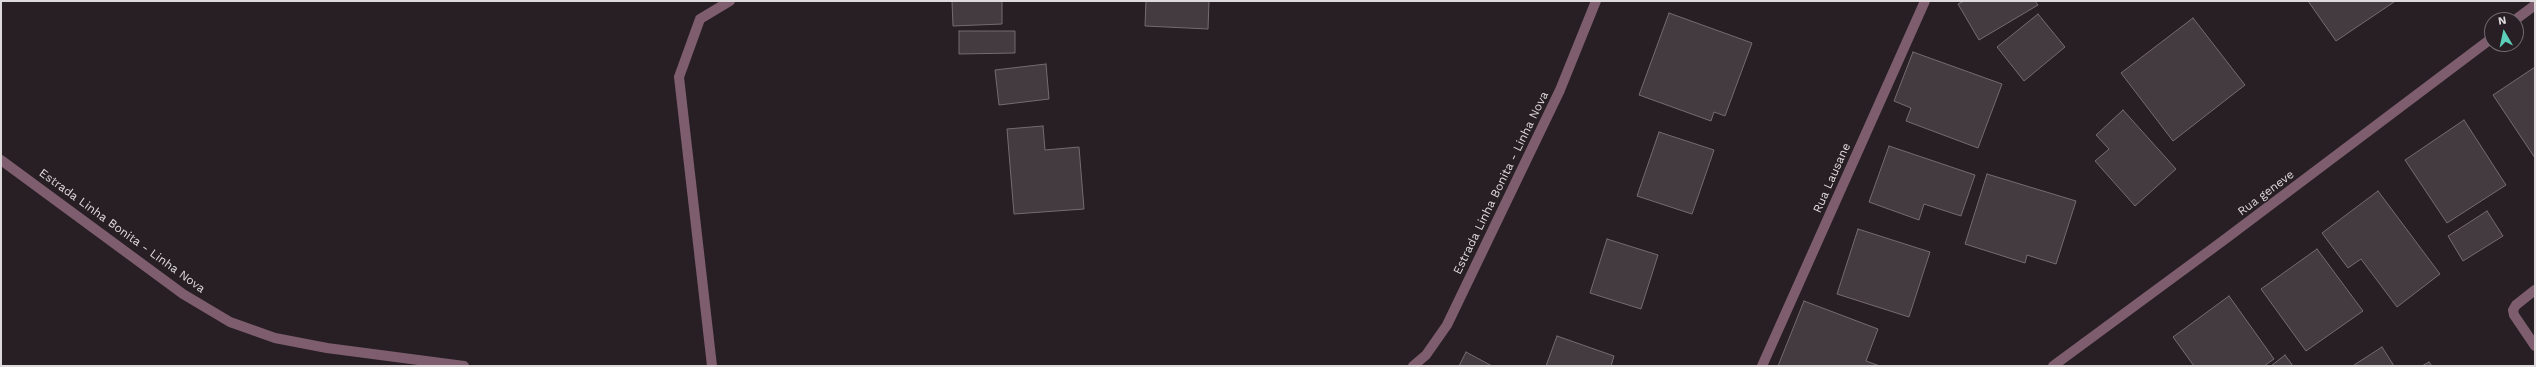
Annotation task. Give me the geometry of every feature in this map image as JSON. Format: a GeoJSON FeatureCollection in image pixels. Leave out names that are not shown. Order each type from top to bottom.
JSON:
{"type":"FeatureCollection","features":[{"type":"Feature","properties":{"kind":"street"},"geometry":{"type":"LineString","coordinates":[[712,366],[678,77],[700,19],[730,1]]}},
{"type":"Feature","properties":{"kind":"street","name":"Estrada Linha Bonita - Linha Nova"},"geometry":{"type":"LineString","coordinates":[[1412,366],[1426,355],[1453,313],[1560,90],[1596,1]]}},
{"type":"Feature","properties":{"kind":"street","name":"Rua Lausane"},"geometry":{"type":"LineString","coordinates":[[1762,366],[1925,1]]}},
{"type":"Feature","properties":{"kind":"street"},"geometry":{"type":"LineString","coordinates":[[2524,13],[2535,5]]}},
{"type":"Feature","properties":{"kind":"street","name":"Rua geneve"},"geometry":{"type":"LineString","coordinates":[[2053,366],[2224,240],[2484,44]]}},
{"type":"Feature","properties":{"kind":"street","name":"Estrada Linha Bonita - Linha Nova"},"geometry":{"type":"LineString","coordinates":[[1,160],[183,294],[230,322],[275,338],[320,346],[464,366]]}},
{"type":"Feature","properties":{"kind":"street"},"geometry":{"type":"LineString","coordinates":[[2535,290],[2516,304],[2513,310],[2514,316],[2535,346]]}},
{"type":"Feature","properties":{"kind":"building"},"geometry":{"type":"Polygon","coordinates":[[[952,1],[1002,1],[1002,24],[953,26],[952,1]]]}},
{"type":"Feature","properties":{"kind":"building"},"geometry":{"type":"Polygon","coordinates":[[[1146,1],[1209,1],[1208,29],[1145,26],[1146,1]]]}},
{"type":"Feature","properties":{"kind":"building"},"geometry":{"type":"Polygon","coordinates":[[[1964,1],[2035,1],[2038,5],[1979,40],[1958,4],[1964,1]]]}},
{"type":"Feature","properties":{"kind":"building"},"geometry":{"type":"Polygon","coordinates":[[[2308,1],[2394,1],[2394,2],[2336,41],[2308,1]]]}},
{"type":"Feature","properties":{"kind":"building"},"geometry":{"type":"Polygon","coordinates":[[[1669,13],[1752,43],[1725,116],[1714,112],[1711,121],[1639,95],[1669,13]]]}},
{"type":"Feature","properties":{"kind":"building"},"geometry":{"type":"Polygon","coordinates":[[[2038,14],[2065,47],[2024,81],[1997,47],[2038,14]]]}},
{"type":"Feature","properties":{"kind":"building"},"geometry":{"type":"Polygon","coordinates":[[[2193,18],[2245,85],[2173,141],[2121,73],[2193,18]]]}},
{"type":"Feature","properties":{"kind":"building"},"geometry":{"type":"Polygon","coordinates":[[[959,31],[1015,31],[1015,53],[959,54],[959,31]]]}},
{"type":"Feature","properties":{"kind":"building"},"geometry":{"type":"Polygon","coordinates":[[[1913,52],[2002,84],[1978,148],[1906,121],[1911,108],[1894,101],[1913,52]]]}},
{"type":"Feature","properties":{"kind":"building"},"geometry":{"type":"Polygon","coordinates":[[[1046,64],[1049,99],[999,105],[995,70],[1046,64]]]}},
{"type":"Feature","properties":{"kind":"building"},"geometry":{"type":"Polygon","coordinates":[[[2535,67],[2535,158],[2493,95],[2535,67]]]}},
{"type":"Feature","properties":{"kind":"building"},"geometry":{"type":"Polygon","coordinates":[[[2123,110],[2176,169],[2135,206],[2095,161],[2109,149],[2096,135],[2123,110]]]}},
{"type":"Feature","properties":{"kind":"building"},"geometry":{"type":"Polygon","coordinates":[[[2464,120],[2506,185],[2447,223],[2405,160],[2464,120]]]}},
{"type":"Feature","properties":{"kind":"building"},"geometry":{"type":"Polygon","coordinates":[[[1043,126],[1045,150],[1079,147],[1084,209],[1014,214],[1007,129],[1043,126]]]}},
{"type":"Feature","properties":{"kind":"building"},"geometry":{"type":"Polygon","coordinates":[[[1659,132],[1714,150],[1692,214],[1637,196],[1659,132]]]}},
{"type":"Feature","properties":{"kind":"building"},"geometry":{"type":"Polygon","coordinates":[[[1889,146],[1975,175],[1961,216],[1924,204],[1919,220],[1869,202],[1889,146]]]}},
{"type":"Feature","properties":{"kind":"building"},"geometry":{"type":"Polygon","coordinates":[[[1987,174],[2076,201],[2056,264],[2027,255],[2025,263],[1965,244],[1987,174]]]}},
{"type":"Feature","properties":{"kind":"building"},"geometry":{"type":"Polygon","coordinates":[[[2378,191],[2440,274],[2397,307],[2361,259],[2348,268],[2322,233],[2378,191]]]}},
{"type":"Feature","properties":{"kind":"building"},"geometry":{"type":"Polygon","coordinates":[[[2487,211],[2503,236],[2463,261],[2448,236],[2487,211]]]}},
{"type":"Feature","properties":{"kind":"building"},"geometry":{"type":"Polygon","coordinates":[[[1858,229],[1930,252],[1909,317],[1837,294],[1858,229]]]}},
{"type":"Feature","properties":{"kind":"building"},"geometry":{"type":"Polygon","coordinates":[[[1607,239],[1658,255],[1641,309],[1590,293],[1607,239]]]}},
{"type":"Feature","properties":{"kind":"building"},"geometry":{"type":"Polygon","coordinates":[[[2317,249],[2363,311],[2306,351],[2261,289],[2317,249]]]}},
{"type":"Feature","properties":{"kind":"building"},"geometry":{"type":"Polygon","coordinates":[[[2229,296],[2274,359],[2264,366],[2194,366],[2173,337],[2229,296]]]}},
{"type":"Feature","properties":{"kind":"building"},"geometry":{"type":"Polygon","coordinates":[[[1804,301],[1878,329],[1866,361],[1880,366],[1778,366],[1804,301]]]}},
{"type":"Feature","properties":{"kind":"building"},"geometry":{"type":"Polygon","coordinates":[[[1557,336],[1614,356],[1611,366],[1546,366],[1557,336]]]}},
{"type":"Feature","properties":{"kind":"building"},"geometry":{"type":"Polygon","coordinates":[[[2382,347],[2394,366],[2354,365],[2382,347]]]}},
{"type":"Feature","properties":{"kind":"building"},"geometry":{"type":"Polygon","coordinates":[[[1466,352],[1492,366],[1459,366],[1466,352]]]}},
{"type":"Feature","properties":{"kind":"building"},"geometry":{"type":"Polygon","coordinates":[[[2285,355],[2293,366],[2271,366],[2285,355]]]}},
{"type":"Feature","properties":{"kind":"building"},"geometry":{"type":"Polygon","coordinates":[[[2429,362],[2432,366],[2422,366],[2429,362]]]}}]}
